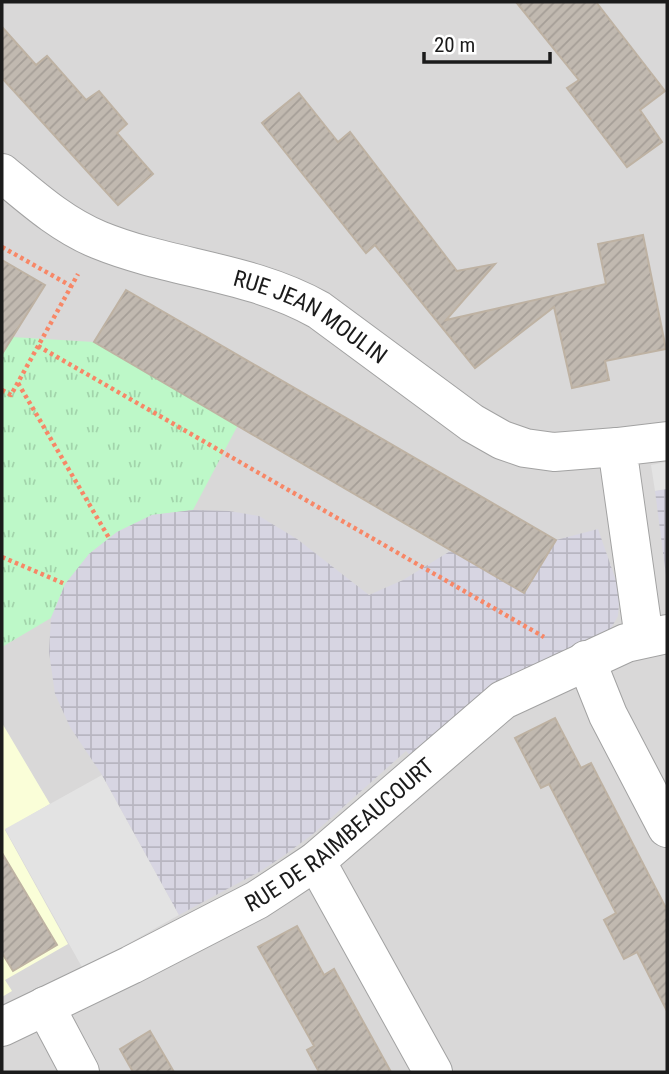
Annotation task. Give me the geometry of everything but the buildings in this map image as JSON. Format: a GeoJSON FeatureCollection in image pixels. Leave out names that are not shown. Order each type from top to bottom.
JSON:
{"type":"FeatureCollection","features":[{"type":"Feature","properties":{"kind":"street","name":"RUE JEAN MOULIN"},"geometry":{"type":"LineString","coordinates":[[2,173],[52,214],[97,239],[134,252],[275,289],[298,298],[472,424],[502,440],[525,448],[554,452],[667,441]]}},
{"type":"Feature","properties":{"kind":"street"},"geometry":{"type":"LineString","coordinates":[[617,447],[656,636]]}},
{"type":"Feature","properties":{"kind":"street","name":"RUE DE RAIMBEAUCOURT"},"geometry":{"type":"LineString","coordinates":[[2,1027],[257,900],[316,861],[503,700],[586,660],[656,636]]}},
{"type":"Feature","properties":{"kind":"street"},"geometry":{"type":"LineString","coordinates":[[586,660],[608,715],[667,828]]}},
{"type":"Feature","properties":{"kind":"street"},"geometry":{"type":"LineString","coordinates":[[316,861],[433,1072]]}},
{"type":"Feature","properties":{"kind":"street"},"geometry":{"type":"LineString","coordinates":[[45,1006],[80,1072]]}},
{"type":"Feature","properties":{"kind":"path"},"geometry":{"type":"LineString","coordinates":[[2,390],[11,395],[97,239]]}},
{"type":"Feature","properties":{"kind":"path"},"geometry":{"type":"LineString","coordinates":[[2,247],[71,286]]}},
{"type":"Feature","properties":{"kind":"path"},"geometry":{"type":"LineString","coordinates":[[38,346],[586,660]]}},
{"type":"Feature","properties":{"kind":"path"},"geometry":{"type":"LineString","coordinates":[[18,383],[109,538]]}},
{"type":"Feature","properties":{"kind":"path"},"geometry":{"type":"LineString","coordinates":[[2,557],[65,584]]}},
{"type":"Feature","properties":{"kind":"shaded area"},"geometry":{"type":"Polygon","coordinates":[[[2,2],[667,2],[667,1072],[2,1072],[2,2]]]}},
{"type":"Feature","properties":{"kind":"shaded area"},"geometry":{"type":"Polygon","coordinates":[[[667,462],[667,489],[655,491],[651,465],[667,462]]]}},
{"type":"Feature","properties":{"kind":"shaded area"},"geometry":{"type":"Polygon","coordinates":[[[667,489],[667,583],[655,491],[667,489]]]}},
{"type":"Feature","properties":{"kind":"shaded area"},"geometry":{"type":"Polygon","coordinates":[[[193,510],[229,511],[259,516],[297,539],[369,595],[403,580],[452,550],[524,592],[556,540],[598,529],[620,592],[618,616],[610,630],[415,760],[406,751],[313,834],[282,857],[179,915],[102,775],[70,727],[55,694],[49,652],[51,618],[65,584],[89,554],[117,532],[152,515],[193,510]]]}},
{"type":"Feature","properties":{"kind":"shaded area"},"geometry":{"type":"Polygon","coordinates":[[[2,723],[50,804],[5,830],[68,944],[5,980],[12,991],[2,997],[2,723]]]}},
{"type":"Feature","properties":{"kind":"shaded area"},"geometry":{"type":"Polygon","coordinates":[[[102,775],[179,915],[83,969],[5,829],[102,775]]]}},
{"type":"Feature","properties":{"kind":"green space"},"geometry":{"type":"Polygon","coordinates":[[[2,331],[12,337],[94,342],[238,425],[193,510],[152,515],[117,532],[89,554],[66,584],[51,618],[2,647],[2,331]]]}}]}
